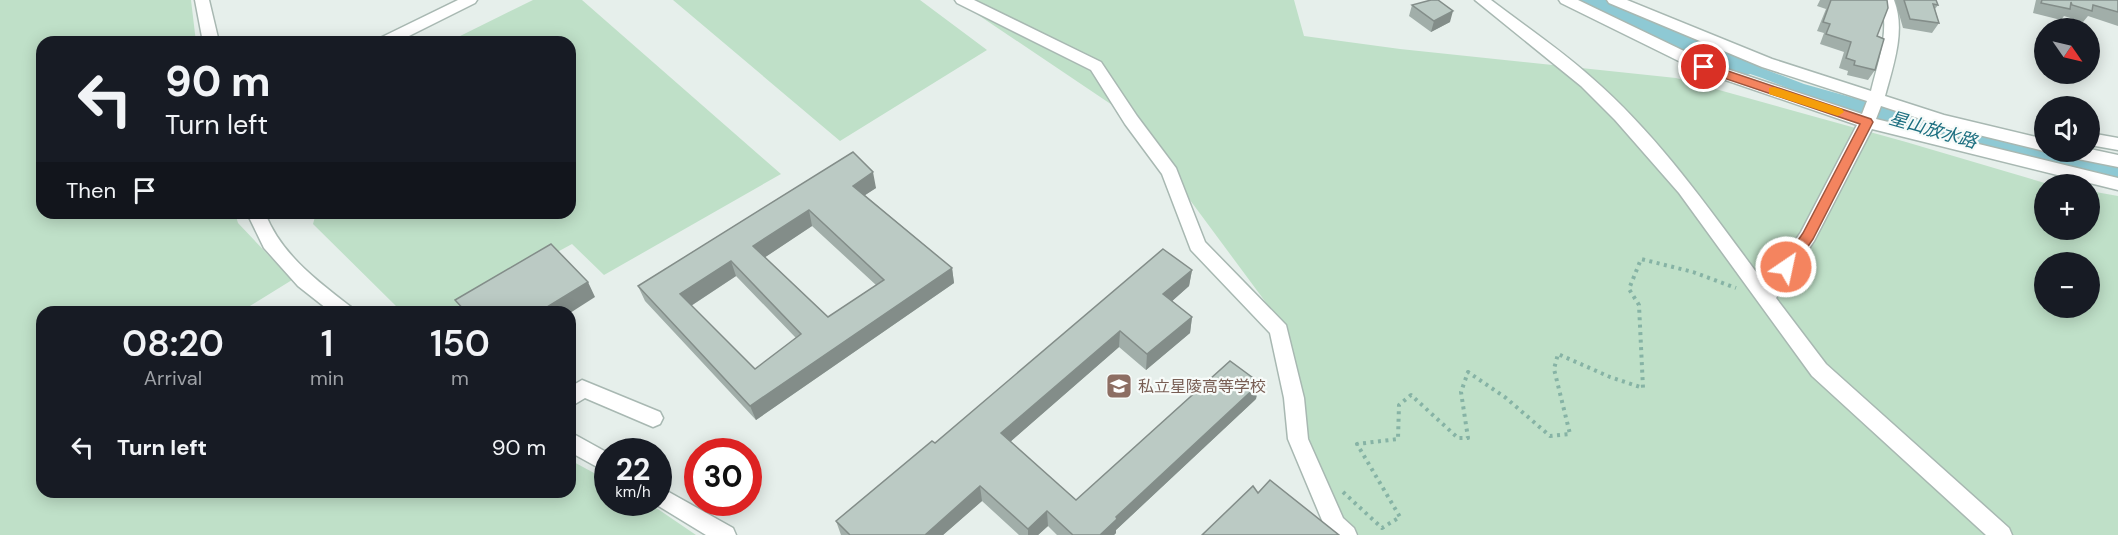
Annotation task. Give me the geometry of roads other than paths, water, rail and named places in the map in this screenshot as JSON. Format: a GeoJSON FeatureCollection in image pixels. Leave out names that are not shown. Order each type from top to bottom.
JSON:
{"type":"FeatureCollection","features":[{"type":"Feature","properties":{"kind":"street"},"geometry":{"type":"LineString","coordinates":[[202,0],[210,36]]}},
{"type":"Feature","properties":{"kind":"street"},"geometry":{"type":"LineString","coordinates":[[397,36],[470,0]]}},
{"type":"Feature","properties":{"kind":"street"},"geometry":{"type":"LineString","coordinates":[[962,0],[1096,66],[1131,120],[1170,172],[1197,245],[1280,330],[1294,398],[1298,439],[1335,525],[1346,535]]}},
{"type":"Feature","properties":{"kind":"street"},"geometry":{"type":"LineString","coordinates":[[1482,0],[1587,82],[1621,116],[1685,189],[1819,370],[2001,535]]}},
{"type":"Feature","properties":{"kind":"street"},"geometry":{"type":"LineString","coordinates":[[1566,0],[1704,67],[1867,122],[2118,184]]}},
{"type":"Feature","properties":{"kind":"street"},"geometry":{"type":"LineString","coordinates":[[1614,0],[1767,63],[1942,120],[2034,143]]}},
{"type":"Feature","properties":{"kind":"street"},"geometry":{"type":"LineString","coordinates":[[1765,298],[1808,236],[1867,122],[1877,97],[1888,55],[1893,15],[1887,0]]}},
{"type":"Feature","properties":{"kind":"street"},"geometry":{"type":"LineString","coordinates":[[2100,141],[2118,144]]}},
{"type":"Feature","properties":{"kind":"street"},"geometry":{"type":"LineString","coordinates":[[2100,157],[2118,161]]}},
{"type":"Feature","properties":{"kind":"street"},"geometry":{"type":"LineString","coordinates":[[259,219],[273,246],[297,274],[337,306]]}},
{"type":"Feature","properties":{"kind":"street"},"geometry":{"type":"LineString","coordinates":[[576,394],[582,388],[653,418]]}},
{"type":"Feature","properties":{"kind":"street"},"geometry":{"type":"LineString","coordinates":[[576,445],[594,456]]}},
{"type":"Feature","properties":{"kind":"street"},"geometry":{"type":"LineString","coordinates":[[672,503],[724,535]]}},
{"type":"Feature","properties":{"kind":"water"},"geometry":{"type":"Polygon","coordinates":[[[1704,46],[1804,84],[2034,148],[2034,159],[1846,111],[1762,78],[1682,51],[1704,46]]]}},
{"type":"Feature","properties":{"kind":"water"},"geometry":{"type":"Polygon","coordinates":[[[2044,162],[2090,162],[2118,167],[2118,181],[2100,176],[2100,174],[2091,174],[2044,162]]]}},
{"type":"Feature","properties":{"kind":"waterway","name":"星山放水路"},"geometry":{"type":"LineString","coordinates":[[1587,0],[1743,66]]}},
{"type":"Feature","properties":{"kind":"place","name":"私立星陵高等学校"},"geometry":{"type":"Point","coordinates":[1119,386]}}]}
